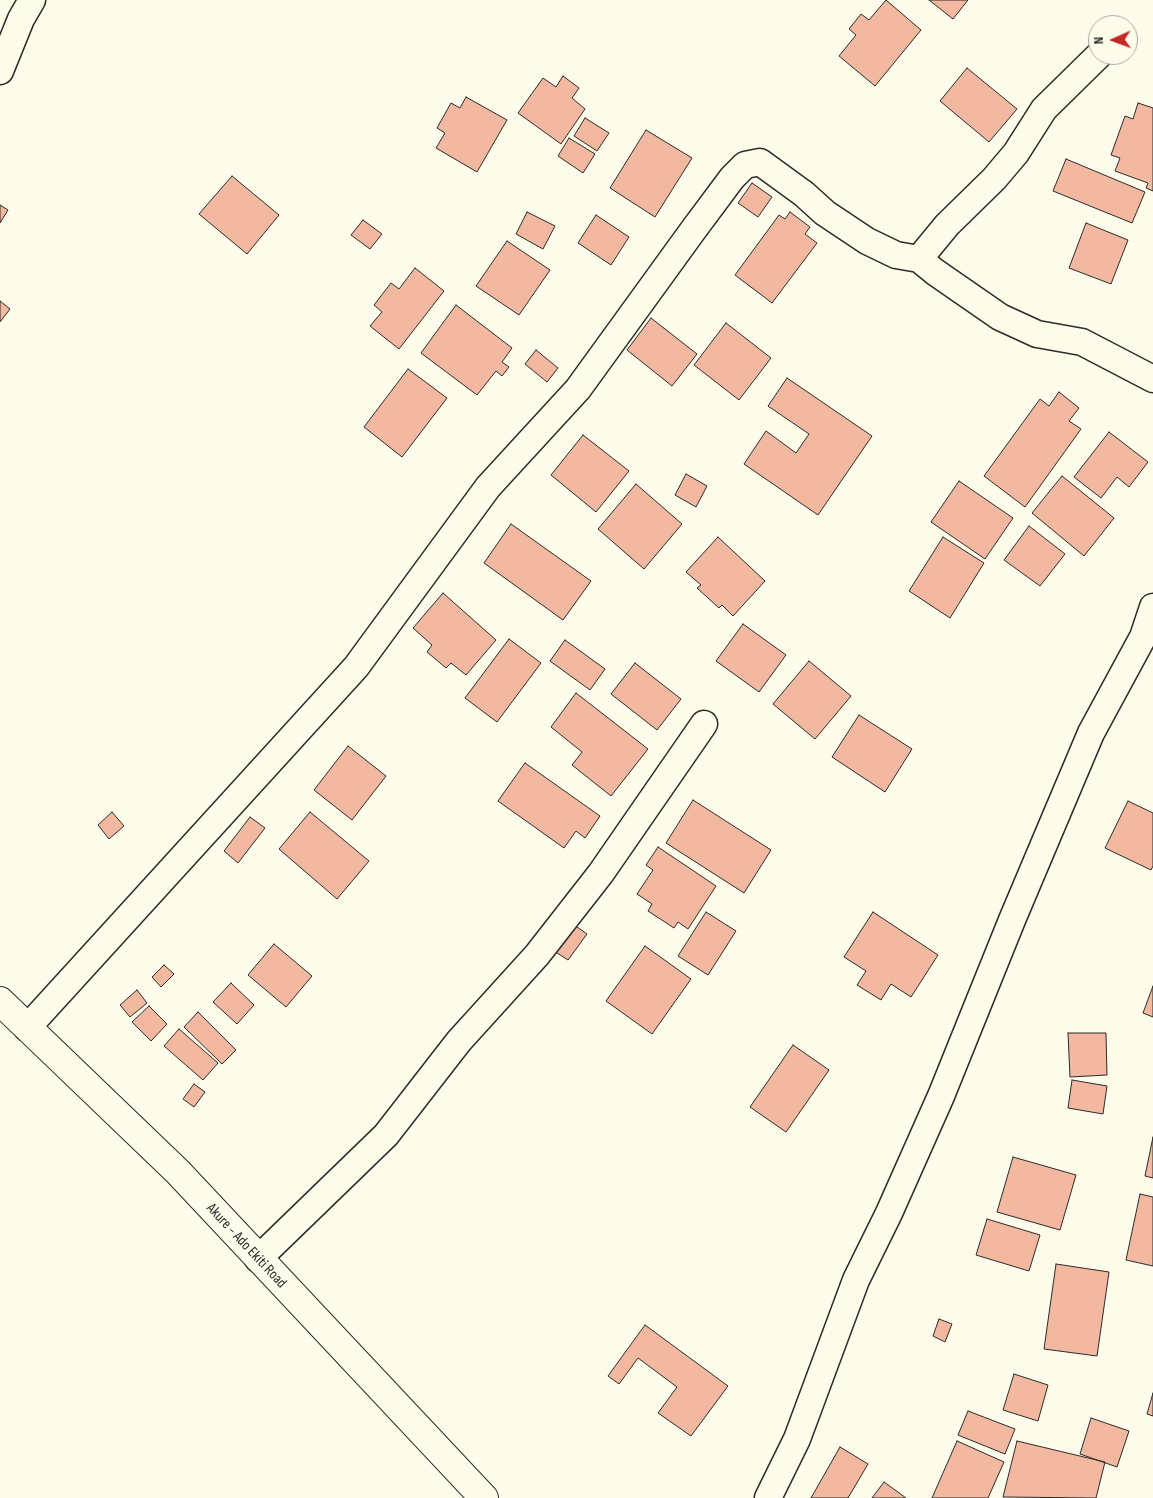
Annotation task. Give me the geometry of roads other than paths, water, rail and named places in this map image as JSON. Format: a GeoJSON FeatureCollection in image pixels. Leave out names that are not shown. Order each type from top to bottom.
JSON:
{"type":"FeatureCollection","features":[{"type":"Feature","properties":{"kind":"main road","name":"Akure - Ado Ekiti Road"},"geometry":{"type":"LineString","coordinates":[[0,1001],[178,1172],[484,1498]]}},
{"type":"Feature","properties":{"kind":"street"},"geometry":{"type":"LineString","coordinates":[[0,71],[21,18],[32,0]]}},
{"type":"Feature","properties":{"kind":"street"},"geometry":{"type":"LineString","coordinates":[[919,259],[947,225],[994,179],[1016,153],[1044,109],[1089,65]]}},
{"type":"Feature","properties":{"kind":"street"},"geometry":{"type":"LineString","coordinates":[[26,1028],[356,667],[488,487],[578,390],[694,229],[732,178],[745,165],[760,162],[804,194],[825,213],[867,242],[896,255],[919,259],[1000,317],[1037,334],[1082,342],[1153,379]]}},
{"type":"Feature","properties":{"kind":"street"},"geometry":{"type":"LineString","coordinates":[[768,1498],[797,1439],[856,1280],[889,1213],[942,1096],[1012,920],[1091,733],[1143,637],[1153,607]]}},
{"type":"Feature","properties":{"kind":"street"},"geometry":{"type":"LineString","coordinates":[[258,1259],[386,1135],[459,1041],[537,955],[601,873],[704,724]]}}]}
